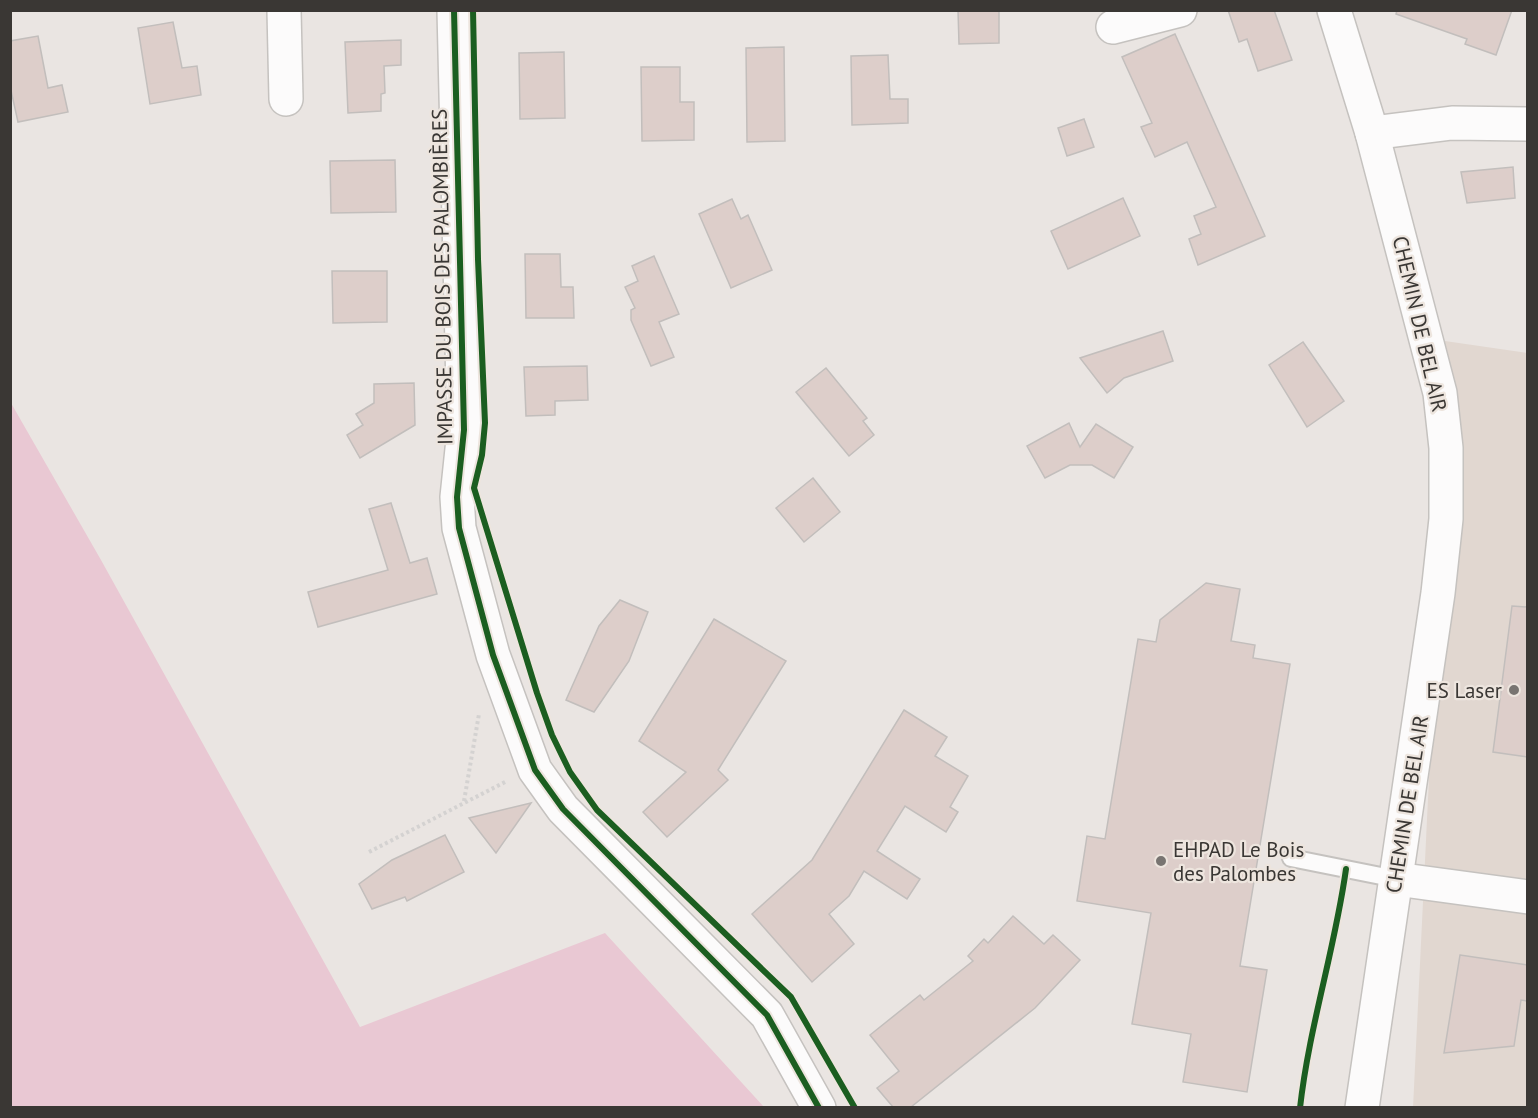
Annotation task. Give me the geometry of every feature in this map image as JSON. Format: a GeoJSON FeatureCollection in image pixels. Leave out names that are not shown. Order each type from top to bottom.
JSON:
{"type":"FeatureCollection","features":[{"type":"Feature","properties":{"kind":"street"},"geometry":{"type":"LineString","coordinates":[[284,10],[286,99]]}},
{"type":"Feature","properties":{"kind":"street","name":"IMPASSE DU BOIS DES PALOMBIÈRES"},"geometry":{"type":"LineString","coordinates":[[454,10],[464,430],[457,497],[459,528],[493,655],[535,770],[563,809],[767,1015],[819,1107]]}},
{"type":"Feature","properties":{"kind":"street"},"geometry":{"type":"LineString","coordinates":[[1113,27],[1180,10]]}},
{"type":"Feature","properties":{"kind":"street","name":"CHEMIN DE BEL AIR"},"geometry":{"type":"LineString","coordinates":[[1334,10],[1372,133],[1440,393],[1446,448],[1446,519],[1438,593],[1362,1107]]}},
{"type":"Feature","properties":{"kind":"street"},"geometry":{"type":"LineString","coordinates":[[1372,133],[1452,123],[1527,124]]}},
{"type":"Feature","properties":{"kind":"street"},"geometry":{"type":"LineString","coordinates":[[1396,879],[1527,897]]}},
{"type":"Feature","properties":{"kind":"lane"},"geometry":{"type":"LineString","coordinates":[[1291,858],[1396,879]]}},
{"type":"Feature","properties":{"kind":"path"},"geometry":{"type":"LineString","coordinates":[[464,802],[481,707]]}},
{"type":"Feature","properties":{"kind":"path"},"geometry":{"type":"LineString","coordinates":[[369,852],[464,802],[535,770]]}},
{"type":"Feature","properties":{"kind":"shaded area"},"geometry":{"type":"Polygon","coordinates":[[[1438,340],[1527,353],[1528,1107],[1413,1108],[1438,593],[1438,340]]]}},
{"type":"Feature","properties":{"kind":"shaded area"},"geometry":{"type":"Polygon","coordinates":[[[11,403],[101,560],[360,1027],[605,933],[764,1107],[11,1107],[11,403]]]}},
{"type":"Feature","properties":{"kind":"building"},"geometry":{"type":"Polygon","coordinates":[[[958,10],[999,10],[999,43],[959,44],[958,10]]]}},
{"type":"Feature","properties":{"kind":"building"},"geometry":{"type":"Polygon","coordinates":[[[1228,10],[1274,10],[1292,60],[1258,71],[1247,39],[1239,42],[1228,10]]]}},
{"type":"Feature","properties":{"kind":"building"},"geometry":{"type":"Polygon","coordinates":[[[1397,10],[1512,10],[1496,55],[1465,44],[1467,39],[1396,14],[1397,10]]]}},
{"type":"Feature","properties":{"kind":"building"},"geometry":{"type":"Polygon","coordinates":[[[173,22],[182,68],[197,66],[201,95],[150,104],[138,28],[173,22]]]}},
{"type":"Feature","properties":{"kind":"building"},"geometry":{"type":"Polygon","coordinates":[[[1175,34],[1265,236],[1198,265],[1189,239],[1201,234],[1194,216],[1216,207],[1187,142],[1155,157],[1141,127],[1152,123],[1122,57],[1175,34]]]}},
{"type":"Feature","properties":{"kind":"building"},"geometry":{"type":"Polygon","coordinates":[[[38,36],[48,88],[62,85],[68,112],[18,122],[10,86],[10,41],[38,36]]]}},
{"type":"Feature","properties":{"kind":"building"},"geometry":{"type":"Polygon","coordinates":[[[401,40],[401,65],[384,66],[385,93],[381,94],[381,111],[348,113],[345,42],[401,40]]]}},
{"type":"Feature","properties":{"kind":"building"},"geometry":{"type":"Polygon","coordinates":[[[784,47],[785,141],[747,142],[746,48],[784,47]]]}},
{"type":"Feature","properties":{"kind":"building"},"geometry":{"type":"Polygon","coordinates":[[[564,52],[565,118],[520,119],[519,53],[564,52]]]}},
{"type":"Feature","properties":{"kind":"building"},"geometry":{"type":"Polygon","coordinates":[[[888,55],[890,99],[908,99],[908,123],[852,125],[851,56],[888,55]]]}},
{"type":"Feature","properties":{"kind":"building"},"geometry":{"type":"Polygon","coordinates":[[[641,67],[680,67],[680,102],[694,102],[694,140],[642,141],[641,67]]]}},
{"type":"Feature","properties":{"kind":"building"},"geometry":{"type":"Polygon","coordinates":[[[1084,119],[1094,147],[1067,156],[1058,128],[1084,119]]]}},
{"type":"Feature","properties":{"kind":"building"},"geometry":{"type":"Polygon","coordinates":[[[395,160],[396,212],[331,213],[330,161],[395,160]]]}},
{"type":"Feature","properties":{"kind":"building"},"geometry":{"type":"Polygon","coordinates":[[[1513,167],[1515,198],[1467,203],[1461,172],[1513,167]]]}},
{"type":"Feature","properties":{"kind":"building"},"geometry":{"type":"Polygon","coordinates":[[[1123,198],[1140,236],[1068,269],[1051,231],[1123,198]]]}},
{"type":"Feature","properties":{"kind":"building"},"geometry":{"type":"Polygon","coordinates":[[[732,199],[741,219],[748,215],[772,270],[731,288],[699,214],[732,199]]]}},
{"type":"Feature","properties":{"kind":"building"},"geometry":{"type":"Polygon","coordinates":[[[525,254],[560,254],[561,287],[573,287],[574,318],[526,318],[525,254]]]}},
{"type":"Feature","properties":{"kind":"building"},"geometry":{"type":"Polygon","coordinates":[[[654,256],[679,314],[659,322],[674,357],[651,366],[631,320],[631,310],[635,308],[625,287],[638,281],[632,266],[654,256]]]}},
{"type":"Feature","properties":{"kind":"building"},"geometry":{"type":"Polygon","coordinates":[[[332,271],[387,271],[387,322],[333,323],[332,271]]]}},
{"type":"Feature","properties":{"kind":"building"},"geometry":{"type":"Polygon","coordinates":[[[1163,331],[1173,361],[1124,378],[1107,393],[1080,358],[1163,331]]]}},
{"type":"Feature","properties":{"kind":"building"},"geometry":{"type":"Polygon","coordinates":[[[1303,342],[1344,401],[1307,427],[1269,365],[1303,342]]]}},
{"type":"Feature","properties":{"kind":"building"},"geometry":{"type":"Polygon","coordinates":[[[587,366],[588,400],[555,401],[555,415],[526,416],[524,367],[587,366]]]}},
{"type":"Feature","properties":{"kind":"building"},"geometry":{"type":"Polygon","coordinates":[[[826,368],[867,418],[863,421],[874,435],[849,456],[796,392],[826,368]]]}},
{"type":"Feature","properties":{"kind":"building"},"geometry":{"type":"Polygon","coordinates":[[[414,383],[415,425],[360,458],[347,435],[363,425],[356,414],[374,403],[374,384],[414,383]]]}},
{"type":"Feature","properties":{"kind":"building"},"geometry":{"type":"Polygon","coordinates":[[[1069,423],[1080,447],[1096,424],[1133,447],[1114,478],[1092,465],[1070,465],[1045,478],[1027,446],[1069,423]]]}},
{"type":"Feature","properties":{"kind":"building"},"geometry":{"type":"Polygon","coordinates":[[[813,478],[840,512],[804,542],[776,508],[813,478]]]}},
{"type":"Feature","properties":{"kind":"building"},"geometry":{"type":"Polygon","coordinates":[[[391,503],[410,563],[427,558],[437,594],[318,627],[308,592],[388,570],[369,509],[391,503]]]}},
{"type":"Feature","properties":{"kind":"building","name":"EHPAD Le Bois des Palombes"},"geometry":{"type":"Polygon","coordinates":[[[1206,583],[1240,589],[1231,641],[1255,645],[1253,658],[1290,664],[1240,966],[1267,970],[1247,1092],[1183,1082],[1191,1034],[1132,1024],[1151,913],[1077,901],[1087,836],[1105,839],[1138,639],[1156,642],[1160,620],[1206,583]]]}},
{"type":"Feature","properties":{"kind":"building"},"geometry":{"type":"Polygon","coordinates":[[[620,600],[648,612],[629,661],[594,712],[566,700],[599,626],[620,600]]]}},
{"type":"Feature","properties":{"kind":"building","name":"ES Laser"},"geometry":{"type":"Polygon","coordinates":[[[1512,606],[1527,607],[1527,757],[1493,752],[1512,606]]]}},
{"type":"Feature","properties":{"kind":"building"},"geometry":{"type":"Polygon","coordinates":[[[714,619],[786,661],[718,770],[728,780],[667,837],[643,812],[686,772],[639,741],[714,619]]]}},
{"type":"Feature","properties":{"kind":"building"},"geometry":{"type":"Polygon","coordinates":[[[904,710],[947,737],[935,756],[968,776],[950,807],[958,812],[946,832],[905,806],[877,851],[920,879],[907,899],[864,871],[849,896],[829,914],[854,944],[812,982],[752,914],[812,860],[904,710]]]}},
{"type":"Feature","properties":{"kind":"building"},"geometry":{"type":"Polygon","coordinates":[[[531,803],[496,853],[469,818],[531,803]]]}},
{"type":"Feature","properties":{"kind":"building"},"geometry":{"type":"Polygon","coordinates":[[[445,835],[464,872],[407,901],[405,897],[372,909],[359,884],[392,860],[445,835]]]}},
{"type":"Feature","properties":{"kind":"building"},"geometry":{"type":"Polygon","coordinates":[[[1013,916],[1044,944],[1053,935],[1080,960],[1035,1008],[911,1107],[893,1107],[877,1088],[899,1071],[870,1035],[920,995],[924,1000],[973,961],[968,956],[984,939],[988,943],[1013,916]]]}},
{"type":"Feature","properties":{"kind":"building"},"geometry":{"type":"Polygon","coordinates":[[[1460,955],[1527,965],[1527,1001],[1521,1000],[1514,1046],[1444,1053],[1460,955]]]}},
{"type":"Feature","properties":{"kind":"cycle path"},"geometry":{"type":"LineString","coordinates":[[454,10],[464,430],[457,497],[459,528],[493,655],[535,770],[563,809],[767,1015],[819,1108]]}},
{"type":"Feature","properties":{"kind":"cycle path"},"geometry":{"type":"LineString","coordinates":[[473,10],[478,259],[485,423],[482,455],[474,488],[537,693],[552,735],[570,772],[597,810],[791,997],[855,1108]]}},
{"type":"Feature","properties":{"kind":"cycle path"},"geometry":{"type":"LineString","coordinates":[[1300,1108],[1309,1048],[1346,869]]}},
{"type":"Feature","properties":{"kind":"place","name":"ES Laser"},"geometry":{"type":"Point","coordinates":[1514,690]}},
{"type":"Feature","properties":{"kind":"place","name":"EHPAD Le Bois des Palombes"},"geometry":{"type":"Point","coordinates":[1161,861]}}]}
